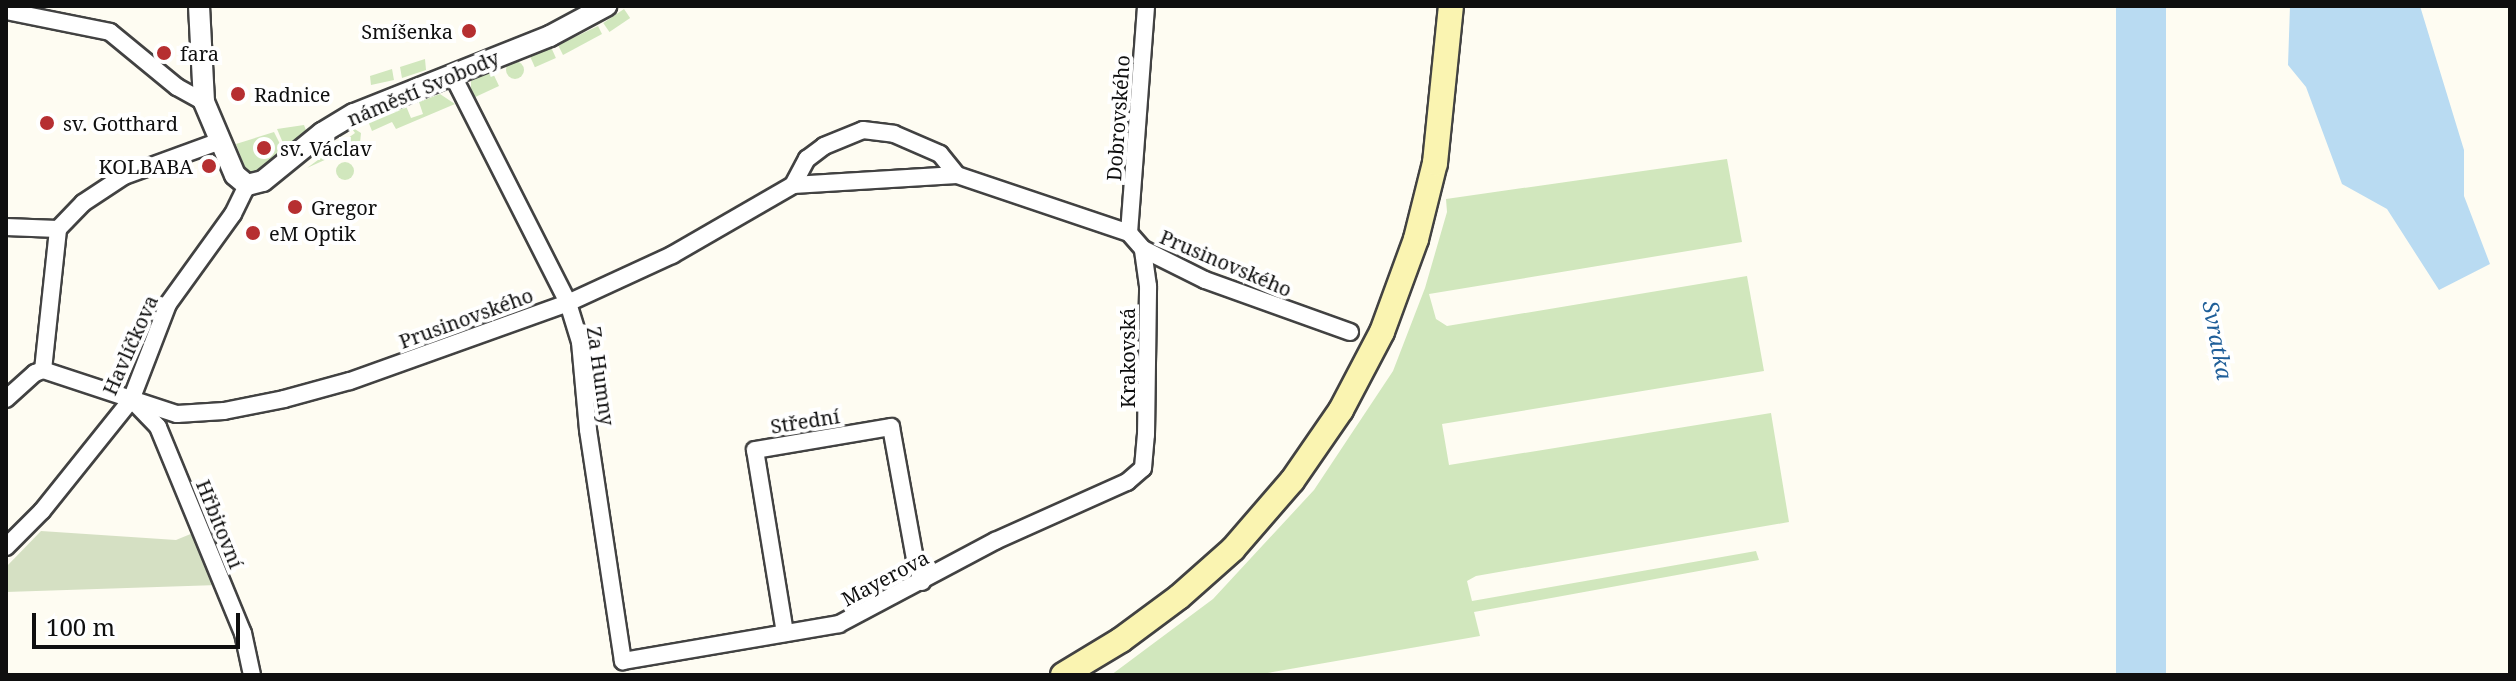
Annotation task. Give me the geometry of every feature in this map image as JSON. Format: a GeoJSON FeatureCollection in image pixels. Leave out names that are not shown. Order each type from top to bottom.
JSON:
{"type":"FeatureCollection","features":[{"type":"Feature","properties":{"kind":"main road"},"geometry":{"type":"LineString","coordinates":[[1063,675],[1121,640],[1179,597],[1233,549],[1292,481],[1341,410],[1382,332],[1416,239],[1435,163],[1451,6]]}},
{"type":"Feature","properties":{"kind":"street"},"geometry":{"type":"LineString","coordinates":[[199,6],[204,102],[235,175],[247,185]]}},
{"type":"Feature","properties":{"kind":"street","name":"náměstí Svobody"},"geometry":{"type":"LineString","coordinates":[[247,185],[263,181],[322,133],[354,114],[550,36],[606,6]]}},
{"type":"Feature","properties":{"kind":"street","name":"Dobrovského"},"geometry":{"type":"LineString","coordinates":[[1129,233],[1146,6]]}},
{"type":"Feature","properties":{"kind":"street"},"geometry":{"type":"LineString","coordinates":[[6,11],[110,32],[177,87],[204,102]]}},
{"type":"Feature","properties":{"kind":"street","name":"Za Humny"},"geometry":{"type":"LineString","coordinates":[[452,74],[568,303],[580,342],[588,430],[623,661]]}},
{"type":"Feature","properties":{"kind":"street","name":"Prusinovského"},"geometry":{"type":"LineString","coordinates":[[793,185],[807,159],[824,146],[863,130],[894,134],[940,154],[957,175]]}},
{"type":"Feature","properties":{"kind":"street"},"geometry":{"type":"LineString","coordinates":[[6,399],[35,373],[43,370],[58,229],[83,203],[124,176],[220,141]]}},
{"type":"Feature","properties":{"kind":"street","name":"Prusinovského"},"geometry":{"type":"LineString","coordinates":[[43,370],[177,414],[224,411],[284,399],[350,381],[568,303],[672,255],[793,185],[957,175],[1129,233],[1143,249],[1246,296],[1350,332]]}},
{"type":"Feature","properties":{"kind":"street","name":"Havlíčkova"},"geometry":{"type":"LineString","coordinates":[[6,547],[42,511],[131,400],[168,304],[233,214],[247,185]]}},
{"type":"Feature","properties":{"kind":"street"},"geometry":{"type":"LineString","coordinates":[[6,227],[58,229]]}},
{"type":"Feature","properties":{"kind":"street","name":"Krakovská"},"geometry":{"type":"LineString","coordinates":[[1143,249],[1148,286],[1143,468]]}},
{"type":"Feature","properties":{"kind":"street","name":"Hřbitovní"},"geometry":{"type":"LineString","coordinates":[[131,400],[158,427],[243,633],[252,675]]}},
{"type":"Feature","properties":{"kind":"street","name":"Střední"},"geometry":{"type":"LineString","coordinates":[[785,633],[755,450],[891,427],[922,582]]}},
{"type":"Feature","properties":{"kind":"street","name":"Mayerova"},"geometry":{"type":"LineString","coordinates":[[623,661],[839,624],[995,541],[1127,482],[1143,468]]}},
{"type":"Feature","properties":{"kind":"green space"},"geometry":{"type":"Polygon","coordinates":[[[624,9],[630,18],[609,32],[603,23],[624,9]]]}},
{"type":"Feature","properties":{"kind":"green space"},"geometry":{"type":"Polygon","coordinates":[[[598,26],[602,34],[563,55],[558,45],[598,26]]]}},
{"type":"Feature","properties":{"kind":"green space"},"geometry":{"type":"Polygon","coordinates":[[[551,47],[556,58],[535,67],[530,56],[551,47]]]}},
{"type":"Feature","properties":{"kind":"green space"},"geometry":{"type":"Polygon","coordinates":[[[425,59],[426,70],[402,78],[400,67],[425,59]]]}},
{"type":"Feature","properties":{"kind":"green space"},"geometry":{"type":"Polygon","coordinates":[[[515,61],[524,70],[515,79],[506,70],[515,61]]]}},
{"type":"Feature","properties":{"kind":"green space"},"geometry":{"type":"Polygon","coordinates":[[[392,69],[394,80],[371,85],[370,76],[392,69]]]}},
{"type":"Feature","properties":{"kind":"green space"},"geometry":{"type":"Polygon","coordinates":[[[492,71],[499,86],[471,99],[471,81],[492,71]]]}},
{"type":"Feature","properties":{"kind":"green space"},"geometry":{"type":"Polygon","coordinates":[[[440,94],[455,104],[396,129],[392,122],[372,131],[368,121],[406,106],[411,118],[423,114],[419,102],[440,94]]]}},
{"type":"Feature","properties":{"kind":"green space"},"geometry":{"type":"Polygon","coordinates":[[[304,125],[307,133],[286,150],[277,129],[304,125]]]}},
{"type":"Feature","properties":{"kind":"green space"},"geometry":{"type":"Polygon","coordinates":[[[350,126],[361,133],[360,143],[348,149],[343,144],[338,150],[340,153],[307,168],[355,133],[350,126]]]}},
{"type":"Feature","properties":{"kind":"green space"},"geometry":{"type":"Polygon","coordinates":[[[274,132],[284,152],[261,171],[247,173],[236,144],[274,132]]]}},
{"type":"Feature","properties":{"kind":"green space"},"geometry":{"type":"Polygon","coordinates":[[[1727,159],[1742,242],[1429,294],[1436,319],[1447,326],[1747,276],[1764,371],[1442,424],[1449,465],[1771,413],[1789,522],[1476,576],[1467,581],[1472,601],[1756,551],[1759,560],[1474,612],[1480,636],[1256,675],[1111,675],[1213,599],[1314,490],[1393,371],[1425,288],[1447,212],[1446,199],[1727,159]]]}},
{"type":"Feature","properties":{"kind":"green space"},"geometry":{"type":"Polygon","coordinates":[[[345,162],[354,171],[345,180],[336,171],[345,162]]]}},
{"type":"Feature","properties":{"kind":"green space"},"geometry":{"type":"Polygon","coordinates":[[[41,531],[176,540],[193,533],[218,585],[6,592],[6,567],[41,531]]]}},
{"type":"Feature","properties":{"kind":"water"},"geometry":{"type":"Polygon","coordinates":[[[2116,6],[2166,6],[2166,675],[2116,675],[2116,6]]]}},
{"type":"Feature","properties":{"kind":"water"},"geometry":{"type":"Polygon","coordinates":[[[2290,6],[2420,6],[2464,150],[2464,196],[2490,264],[2439,290],[2387,209],[2342,184],[2306,87],[2288,65],[2290,6]]]}},
{"type":"Feature","properties":{"kind":"place","name":"Smíšenka"},"geometry":{"type":"Point","coordinates":[469,31]}},
{"type":"Feature","properties":{"kind":"place","name":"fara"},"geometry":{"type":"Point","coordinates":[164,53]}},
{"type":"Feature","properties":{"kind":"place","name":"Radnice"},"geometry":{"type":"Point","coordinates":[238,94]}},
{"type":"Feature","properties":{"kind":"place","name":"sv. Gotthard"},"geometry":{"type":"Point","coordinates":[47,123]}},
{"type":"Feature","properties":{"kind":"place","name":"sv. Václav"},"geometry":{"type":"Point","coordinates":[264,148]}},
{"type":"Feature","properties":{"kind":"place","name":"KOLBABA"},"geometry":{"type":"Point","coordinates":[209,166]}},
{"type":"Feature","properties":{"kind":"place","name":"Gregor"},"geometry":{"type":"Point","coordinates":[295,207]}},
{"type":"Feature","properties":{"kind":"place","name":"eM Optik"},"geometry":{"type":"Point","coordinates":[253,233]}},
{"type":"Feature","properties":{"kind":"water label","name":"Svratka"},"geometry":{"type":"Point","coordinates":[2218,340]}}]}
